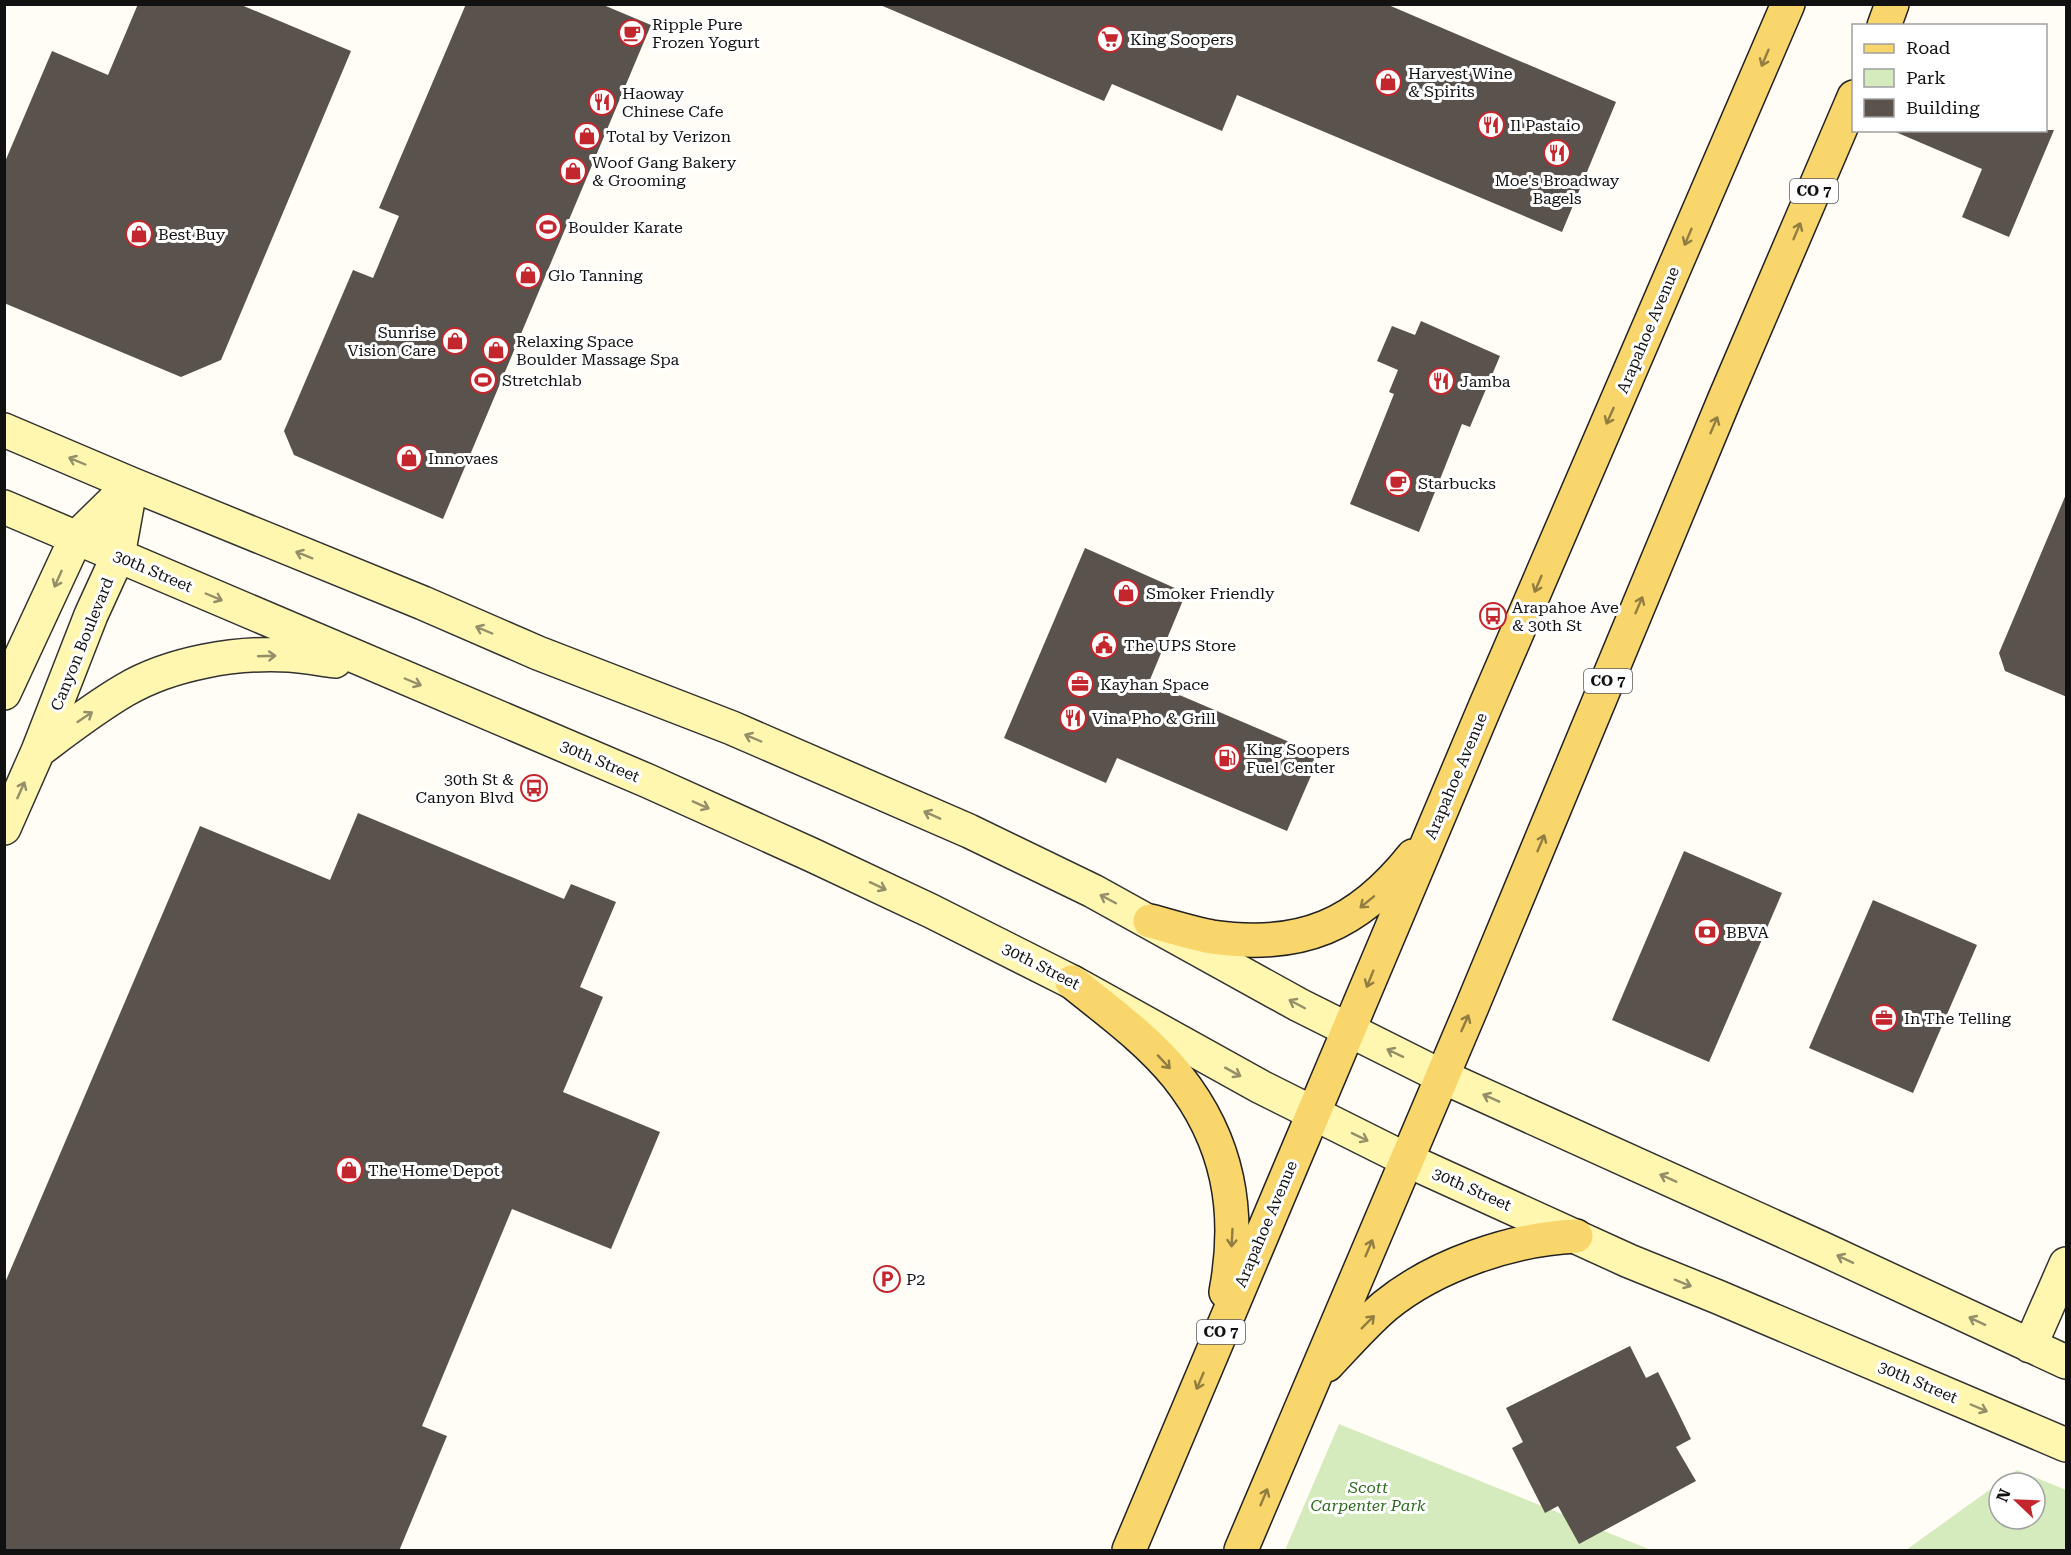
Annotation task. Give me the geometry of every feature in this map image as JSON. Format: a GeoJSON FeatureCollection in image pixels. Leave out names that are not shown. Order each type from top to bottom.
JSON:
{"type":"FeatureCollection","features":[{"type":"Feature","properties":{"kind":"main road","name":"Arapahoe Avenue"},"geometry":{"type":"LineString","coordinates":[[1129,1551],[1434,828],[1788,4]]}},
{"type":"Feature","properties":{"kind":"main road"},"geometry":{"type":"LineString","coordinates":[[1885,24],[1892,4]]}},
{"type":"Feature","properties":{"kind":"main road","name":"CO 7"},"geometry":{"type":"LineString","coordinates":[[1241,1551],[1558,804],[1712,430],[1852,102]]}},
{"type":"Feature","properties":{"kind":"main road"},"geometry":{"type":"LineString","coordinates":[[4,430],[423,603],[538,653],[732,728],[883,793],[1040,865],[1150,921],[1299,1005],[1441,1076],[2067,1362]]}},
{"type":"Feature","properties":{"kind":"main road"},"geometry":{"type":"LineString","coordinates":[[4,693],[76,538],[131,484]]}},
{"type":"Feature","properties":{"kind":"main road","name":"Canyon Boulevard"},"geometry":{"type":"LineString","coordinates":[[4,828],[38,752],[91,615],[118,556],[131,484]]}},
{"type":"Feature","properties":{"kind":"main road","name":"30th Street"},"geometry":{"type":"LineString","coordinates":[[4,507],[648,781],[792,846],[931,911],[1072,982],[1313,1114],[1407,1160],[1629,1261],[2067,1445]]}},
{"type":"Feature","properties":{"kind":"main road"},"geometry":{"type":"LineString","coordinates":[[38,752],[126,690],[194,663],[242,656],[289,655],[378,668]]}},
{"type":"Feature","properties":{"kind":"main road"},"geometry":{"type":"LineString","coordinates":[[1150,921],[1234,940],[1277,939],[1314,933],[1350,915],[1376,895],[1400,871],[1434,828]]}},
{"type":"Feature","properties":{"kind":"main road"},"geometry":{"type":"LineString","coordinates":[[1072,982],[1152,1049],[1177,1076],[1194,1100],[1220,1151],[1231,1191],[1233,1218],[1228,1281],[1215,1346]]}},
{"type":"Feature","properties":{"kind":"main road"},"geometry":{"type":"LineString","coordinates":[[1313,1379],[1384,1307],[1425,1280],[1477,1257],[1505,1248],[1550,1238],[1576,1236]]}},
{"type":"Feature","properties":{"kind":"main road"},"geometry":{"type":"LineString","coordinates":[[2030,1346],[2067,1264]]}},
{"type":"Feature","properties":{"kind":"green space","name":"Scott Carpenter Park"},"geometry":{"type":"Polygon","coordinates":[[[1339,1424],[1651,1550],[1285,1550],[1339,1424]]]}},
{"type":"Feature","properties":{"kind":"green space"},"geometry":{"type":"Polygon","coordinates":[[[2047,1482],[2066,1490],[2066,1550],[1906,1550],[1987,1492],[1987,1531],[2047,1531],[2047,1482]]]}},
{"type":"Feature","properties":{"kind":"building","name":"Best Buy"},"geometry":{"type":"Polygon","coordinates":[[[138,4],[239,4],[351,51],[221,360],[181,377],[4,303],[4,164],[52,51],[108,75],[138,4]]]}},
{"type":"Feature","properties":{"kind":"building"},"geometry":{"type":"Polygon","coordinates":[[[466,4],[601,4],[651,25],[443,519],[294,455],[284,431],[353,270],[373,278],[399,216],[379,208],[466,4]]]}},
{"type":"Feature","properties":{"kind":"building"},"geometry":{"type":"Polygon","coordinates":[[[878,4],[1386,4],[1616,102],[1562,232],[1237,95],[1222,131],[1112,84],[1104,101],[878,4]]]}},
{"type":"Feature","properties":{"kind":"building"},"geometry":{"type":"Polygon","coordinates":[[[2047,130],[2054,130],[2009,237],[1962,217],[1982,169],[1896,132],[2047,132],[2047,130]]]}},
{"type":"Feature","properties":{"kind":"building"},"geometry":{"type":"Polygon","coordinates":[[[1421,321],[1500,356],[1470,427],[1462,424],[1419,532],[1350,504],[1394,394],[1389,392],[1398,370],[1377,361],[1392,326],[1415,335],[1421,321]]]}},
{"type":"Feature","properties":{"kind":"building"},"geometry":{"type":"Polygon","coordinates":[[[2067,492],[2067,697],[2005,671],[1999,653],[2067,492]]]}},
{"type":"Feature","properties":{"kind":"building"},"geometry":{"type":"Polygon","coordinates":[[[1085,548],[1186,593],[1149,682],[1320,755],[1287,831],[1117,758],[1106,783],[1004,738],[1085,548]]]}},
{"type":"Feature","properties":{"kind":"building","name":"The Home Depot"},"geometry":{"type":"Polygon","coordinates":[[[358,813],[564,899],[571,884],[616,902],[580,987],[603,997],[563,1092],[660,1132],[611,1249],[512,1209],[422,1426],[447,1436],[399,1551],[4,1551],[4,1285],[200,826],[330,880],[358,813]]]}},
{"type":"Feature","properties":{"kind":"building","name":"BBVA"},"geometry":{"type":"Polygon","coordinates":[[[1684,851],[1782,893],[1709,1062],[1612,1020],[1684,851]]]}},
{"type":"Feature","properties":{"kind":"building","name":"In The Telling"},"geometry":{"type":"Polygon","coordinates":[[[1873,900],[1977,945],[1913,1093],[1809,1048],[1873,900]]]}},
{"type":"Feature","properties":{"kind":"building"},"geometry":{"type":"Polygon","coordinates":[[[1630,1346],[1646,1378],[1658,1372],[1678,1412],[1691,1439],[1676,1447],[1696,1481],[1579,1544],[1558,1506],[1545,1513],[1512,1448],[1523,1442],[1506,1408],[1630,1346]]]}},
{"type":"Feature","properties":{"kind":"place","name":"Ripple Pure Frozen Yogurt"},"geometry":{"type":"Point","coordinates":[632,33]}},
{"type":"Feature","properties":{"kind":"place","name":"King Soopers"},"geometry":{"type":"Point","coordinates":[1110,39]}},
{"type":"Feature","properties":{"kind":"place","name":"Harvest Wine & Spirits"},"geometry":{"type":"Point","coordinates":[1388,82]}},
{"type":"Feature","properties":{"kind":"place","name":"Haoway Chinese Cafe"},"geometry":{"type":"Point","coordinates":[602,102]}},
{"type":"Feature","properties":{"kind":"place","name":"Il Pastaio"},"geometry":{"type":"Point","coordinates":[1491,125]}},
{"type":"Feature","properties":{"kind":"place","name":"Total by Verizon"},"geometry":{"type":"Point","coordinates":[587,136]}},
{"type":"Feature","properties":{"kind":"place","name":"Moe's Broadway Bagels"},"geometry":{"type":"Point","coordinates":[1557,153]}},
{"type":"Feature","properties":{"kind":"place","name":"Woof Gang Bakery & Grooming"},"geometry":{"type":"Point","coordinates":[573,171]}},
{"type":"Feature","properties":{"kind":"place","name":"Boulder Karate"},"geometry":{"type":"Point","coordinates":[548,227]}},
{"type":"Feature","properties":{"kind":"place","name":"Best Buy"},"geometry":{"type":"Point","coordinates":[139,234]}},
{"type":"Feature","properties":{"kind":"place","name":"Glo Tanning"},"geometry":{"type":"Point","coordinates":[528,275]}},
{"type":"Feature","properties":{"kind":"place","name":"Sunrise Vision Care"},"geometry":{"type":"Point","coordinates":[455,341]}},
{"type":"Feature","properties":{"kind":"place","name":"Relaxing Space Boulder Massage Spa"},"geometry":{"type":"Point","coordinates":[496,350]}},
{"type":"Feature","properties":{"kind":"place","name":"Stretchlab"},"geometry":{"type":"Point","coordinates":[483,380]}},
{"type":"Feature","properties":{"kind":"place","name":"Jamba"},"geometry":{"type":"Point","coordinates":[1441,381]}},
{"type":"Feature","properties":{"kind":"place","name":"Innovaes"},"geometry":{"type":"Point","coordinates":[409,458]}},
{"type":"Feature","properties":{"kind":"place","name":"Starbucks"},"geometry":{"type":"Point","coordinates":[1398,483]}},
{"type":"Feature","properties":{"kind":"place","name":"Smoker Friendly"},"geometry":{"type":"Point","coordinates":[1126,593]}},
{"type":"Feature","properties":{"kind":"place","name":"Arapahoe Ave & 30th St"},"geometry":{"type":"Point","coordinates":[1493,616]}},
{"type":"Feature","properties":{"kind":"place","name":"The UPS Store"},"geometry":{"type":"Point","coordinates":[1104,645]}},
{"type":"Feature","properties":{"kind":"place","name":"Kayhan Space"},"geometry":{"type":"Point","coordinates":[1080,684]}},
{"type":"Feature","properties":{"kind":"place","name":"Vina Pho & Grill"},"geometry":{"type":"Point","coordinates":[1073,718]}},
{"type":"Feature","properties":{"kind":"place","name":"King Soopers Fuel Center"},"geometry":{"type":"Point","coordinates":[1227,758]}},
{"type":"Feature","properties":{"kind":"place","name":"30th St & Canyon Blvd"},"geometry":{"type":"Point","coordinates":[534,788]}},
{"type":"Feature","properties":{"kind":"place","name":"BBVA"},"geometry":{"type":"Point","coordinates":[1707,932]}},
{"type":"Feature","properties":{"kind":"place","name":"In The Telling"},"geometry":{"type":"Point","coordinates":[1884,1018]}},
{"type":"Feature","properties":{"kind":"place","name":"The Home Depot"},"geometry":{"type":"Point","coordinates":[349,1170]}},
{"type":"Feature","properties":{"kind":"place","name":"P2"},"geometry":{"type":"Point","coordinates":[887,1279]}}]}
